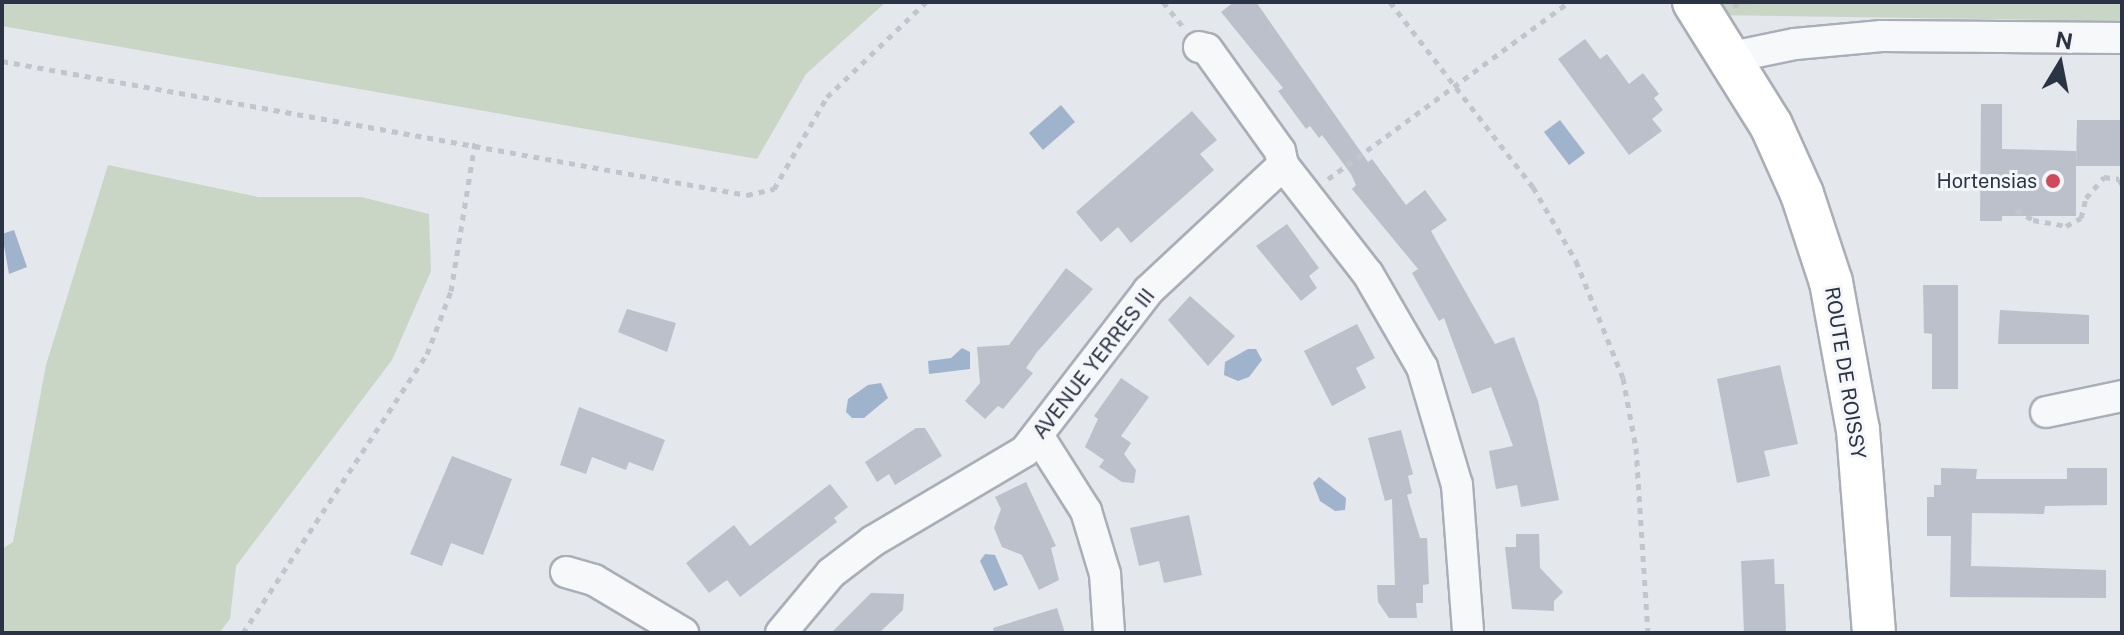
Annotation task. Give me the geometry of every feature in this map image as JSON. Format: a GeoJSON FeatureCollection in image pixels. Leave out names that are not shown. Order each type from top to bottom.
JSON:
{"type":"FeatureCollection","features":[{"type":"Feature","properties":{"kind":"main road","name":"ROUTE DE ROISSY"},"geometry":{"type":"LineString","coordinates":[[1694,2],[1732,57],[1802,194],[1831,282],[1858,430],[1874,633]]}},
{"type":"Feature","properties":{"kind":"street"},"geometry":{"type":"LineString","coordinates":[[1732,57],[1795,44],[1882,36],[2122,38]]}},
{"type":"Feature","properties":{"kind":"street"},"geometry":{"type":"LineString","coordinates":[[1199,47],[1207,49],[1280,151],[1283,165],[1309,193],[1368,274],[1422,367],[1457,485],[1468,633]]}},
{"type":"Feature","properties":{"kind":"street","name":"AVENUE YERRES III"},"geometry":{"type":"LineString","coordinates":[[781,633],[831,573],[873,541],[1025,451],[1039,437],[1076,381],[1148,291],[1283,165]]}},
{"type":"Feature","properties":{"kind":"street"},"geometry":{"type":"LineString","coordinates":[[2046,412],[2122,396]]}},
{"type":"Feature","properties":{"kind":"street"},"geometry":{"type":"LineString","coordinates":[[1039,437],[1086,511],[1095,535],[1105,574],[1109,633]]}},
{"type":"Feature","properties":{"kind":"street"},"geometry":{"type":"LineString","coordinates":[[566,572],[594,580],[683,633]]}},
{"type":"Feature","properties":{"kind":"path"},"geometry":{"type":"LineString","coordinates":[[2,61],[475,142],[747,195],[774,189],[827,97],[926,2]]}},
{"type":"Feature","properties":{"kind":"path"},"geometry":{"type":"LineString","coordinates":[[1390,2],[1458,84],[1533,187],[1576,261],[1623,378],[1636,448],[1648,633]]}},
{"type":"Feature","properties":{"kind":"path"},"geometry":{"type":"LineString","coordinates":[[1309,193],[1569,2]]}},
{"type":"Feature","properties":{"kind":"path"},"geometry":{"type":"LineString","coordinates":[[243,633],[427,354],[451,291],[475,142]]}},
{"type":"Feature","properties":{"kind":"path"},"geometry":{"type":"LineString","coordinates":[[2016,210],[2033,220],[2066,226],[2081,218],[2086,198],[2104,177],[2119,179],[2122,185]]}},
{"type":"Feature","properties":{"kind":"green space"},"geometry":{"type":"Polygon","coordinates":[[[2,2],[886,2],[806,74],[757,159],[2,26],[2,2]]]}},
{"type":"Feature","properties":{"kind":"green space"},"geometry":{"type":"Polygon","coordinates":[[[1694,2],[2122,2],[2122,21],[1706,15],[1694,2]]]}},
{"type":"Feature","properties":{"kind":"green space"},"geometry":{"type":"Polygon","coordinates":[[[108,165],[258,197],[361,197],[429,214],[431,271],[392,360],[236,566],[230,619],[219,633],[2,633],[2,549],[13,542],[46,365],[108,165]]]}},
{"type":"Feature","properties":{"kind":"water"},"geometry":{"type":"Polygon","coordinates":[[[1061,105],[1075,122],[1043,150],[1029,133],[1061,105]]]}},
{"type":"Feature","properties":{"kind":"water"},"geometry":{"type":"Polygon","coordinates":[[[1560,120],[1585,153],[1569,165],[1544,132],[1560,120]]]}},
{"type":"Feature","properties":{"kind":"water"},"geometry":{"type":"Polygon","coordinates":[[[14,230],[27,267],[9,274],[2,234],[14,230]]]}},
{"type":"Feature","properties":{"kind":"water"},"geometry":{"type":"Polygon","coordinates":[[[962,348],[970,352],[970,369],[929,374],[928,361],[951,358],[962,348]]]}},
{"type":"Feature","properties":{"kind":"water"},"geometry":{"type":"Polygon","coordinates":[[[1248,349],[1256,349],[1262,360],[1249,377],[1238,381],[1224,375],[1225,362],[1248,349]]]}},
{"type":"Feature","properties":{"kind":"water"},"geometry":{"type":"Polygon","coordinates":[[[881,383],[888,398],[864,418],[852,418],[846,412],[848,399],[868,385],[881,383]]]}},
{"type":"Feature","properties":{"kind":"water"},"geometry":{"type":"Polygon","coordinates":[[[1319,477],[1346,498],[1345,510],[1335,511],[1320,501],[1313,483],[1319,477]]]}},
{"type":"Feature","properties":{"kind":"water"},"geometry":{"type":"Polygon","coordinates":[[[985,554],[995,555],[1008,585],[994,591],[980,561],[985,554]]]}},
{"type":"Feature","properties":{"kind":"building"},"geometry":{"type":"Polygon","coordinates":[[[1234,2],[1256,2],[1368,162],[1372,159],[1406,205],[1425,190],[1447,220],[1431,231],[1495,344],[1514,337],[1538,401],[1559,500],[1521,507],[1517,485],[1496,489],[1489,451],[1513,446],[1491,387],[1472,394],[1444,318],[1439,321],[1412,273],[1418,269],[1352,189],[1356,185],[1351,174],[1322,135],[1319,138],[1310,126],[1306,129],[1278,91],[1283,88],[1221,12],[1234,2]]]}},
{"type":"Feature","properties":{"kind":"building"},"geometry":{"type":"Polygon","coordinates":[[[1585,39],[1600,59],[1607,54],[1629,84],[1643,73],[1659,94],[1654,98],[1663,110],[1652,119],[1662,131],[1629,155],[1558,59],[1585,39]]]}},
{"type":"Feature","properties":{"kind":"building"},"geometry":{"type":"Polygon","coordinates":[[[1981,104],[2002,104],[2002,149],[2076,151],[2076,216],[2002,216],[2002,221],[1980,221],[1981,104]]]}},
{"type":"Feature","properties":{"kind":"building"},"geometry":{"type":"Polygon","coordinates":[[[1192,111],[1217,140],[1200,154],[1214,170],[1131,243],[1118,227],[1101,242],[1076,212],[1192,111]]]}},
{"type":"Feature","properties":{"kind":"building"},"geometry":{"type":"Polygon","coordinates":[[[2077,120],[2122,120],[2122,166],[2076,166],[2077,120]]]}},
{"type":"Feature","properties":{"kind":"building"},"geometry":{"type":"Polygon","coordinates":[[[1287,224],[1319,268],[1309,276],[1317,288],[1301,301],[1256,246],[1287,224]]]}},
{"type":"Feature","properties":{"kind":"building"},"geometry":{"type":"Polygon","coordinates":[[[1066,268],[1093,289],[1037,352],[1026,368],[1033,373],[1003,409],[998,406],[985,419],[965,401],[980,383],[977,347],[1009,345],[1066,268]]]}},
{"type":"Feature","properties":{"kind":"building"},"geometry":{"type":"Polygon","coordinates":[[[1923,285],[1958,285],[1958,389],[1932,389],[1932,334],[1924,333],[1923,285]]]}},
{"type":"Feature","properties":{"kind":"building"},"geometry":{"type":"Polygon","coordinates":[[[1190,296],[1235,336],[1208,366],[1168,320],[1190,296]]]}},
{"type":"Feature","properties":{"kind":"building"},"geometry":{"type":"Polygon","coordinates":[[[627,309],[676,323],[667,352],[618,332],[627,309]]]}},
{"type":"Feature","properties":{"kind":"building"},"geometry":{"type":"Polygon","coordinates":[[[2000,310],[2089,315],[2089,344],[1998,344],[2000,310]]]}},
{"type":"Feature","properties":{"kind":"building"},"geometry":{"type":"Polygon","coordinates":[[[1357,324],[1375,358],[1356,368],[1366,388],[1332,406],[1304,351],[1357,324]]]}},
{"type":"Feature","properties":{"kind":"building"},"geometry":{"type":"Polygon","coordinates":[[[1780,365],[1798,444],[1764,451],[1770,476],[1737,483],[1717,379],[1780,365]]]}},
{"type":"Feature","properties":{"kind":"building"},"geometry":{"type":"Polygon","coordinates":[[[1121,378],[1149,397],[1121,436],[1131,443],[1124,454],[1136,470],[1134,483],[1122,482],[1099,467],[1104,460],[1085,447],[1098,419],[1094,416],[1121,378]]]}},
{"type":"Feature","properties":{"kind":"building"},"geometry":{"type":"Polygon","coordinates":[[[579,407],[665,440],[653,471],[629,462],[626,470],[592,457],[586,474],[560,465],[579,407]]]}},
{"type":"Feature","properties":{"kind":"building"},"geometry":{"type":"Polygon","coordinates":[[[916,428],[925,428],[942,456],[895,485],[889,474],[877,482],[865,462],[916,428]]]}},
{"type":"Feature","properties":{"kind":"building"},"geometry":{"type":"Polygon","coordinates":[[[1401,430],[1413,474],[1408,476],[1412,493],[1407,495],[1420,538],[1427,538],[1429,584],[1423,585],[1423,603],[1416,603],[1417,618],[1389,618],[1378,602],[1377,585],[1395,585],[1392,499],[1385,501],[1368,438],[1401,430]]]}},
{"type":"Feature","properties":{"kind":"building"},"geometry":{"type":"Polygon","coordinates":[[[452,456],[512,479],[483,555],[451,543],[442,566],[410,554],[452,456]]]}},
{"type":"Feature","properties":{"kind":"building"},"geometry":{"type":"Polygon","coordinates":[[[1941,468],[1977,469],[1976,479],[2067,479],[2067,468],[2107,468],[2107,505],[2045,506],[2044,514],[1972,513],[1971,566],[2106,570],[2106,598],[1950,597],[1951,536],[1927,536],[1927,497],[1934,497],[1934,485],[1941,485],[1941,468]]]}},
{"type":"Feature","properties":{"kind":"building"},"geometry":{"type":"Polygon","coordinates":[[[1026,482],[1056,546],[1051,548],[1059,580],[1039,590],[1022,555],[1002,547],[994,528],[1001,509],[995,497],[1026,482]]]}},
{"type":"Feature","properties":{"kind":"building"},"geometry":{"type":"Polygon","coordinates":[[[830,484],[848,507],[834,518],[837,522],[740,597],[727,580],[709,593],[686,563],[734,525],[750,546],[830,484]]]}},
{"type":"Feature","properties":{"kind":"building"},"geometry":{"type":"Polygon","coordinates":[[[1189,515],[1202,575],[1164,583],[1159,561],[1139,566],[1130,528],[1189,515]]]}},
{"type":"Feature","properties":{"kind":"building"},"geometry":{"type":"Polygon","coordinates":[[[1516,534],[1539,534],[1540,568],[1563,592],[1554,601],[1554,611],[1512,609],[1505,547],[1516,547],[1516,534]]]}},
{"type":"Feature","properties":{"kind":"building"},"geometry":{"type":"Polygon","coordinates":[[[1774,559],[1775,584],[1784,584],[1786,633],[1744,633],[1741,561],[1774,559]]]}},
{"type":"Feature","properties":{"kind":"building"},"geometry":{"type":"Polygon","coordinates":[[[871,593],[904,594],[903,610],[879,633],[831,633],[871,593]]]}},
{"type":"Feature","properties":{"kind":"building"},"geometry":{"type":"Polygon","coordinates":[[[1057,608],[1065,633],[994,633],[993,628],[1057,608]]]}},
{"type":"Feature","properties":{"kind":"place","name":"Hortensias"},"geometry":{"type":"Point","coordinates":[2053,181]}}]}
